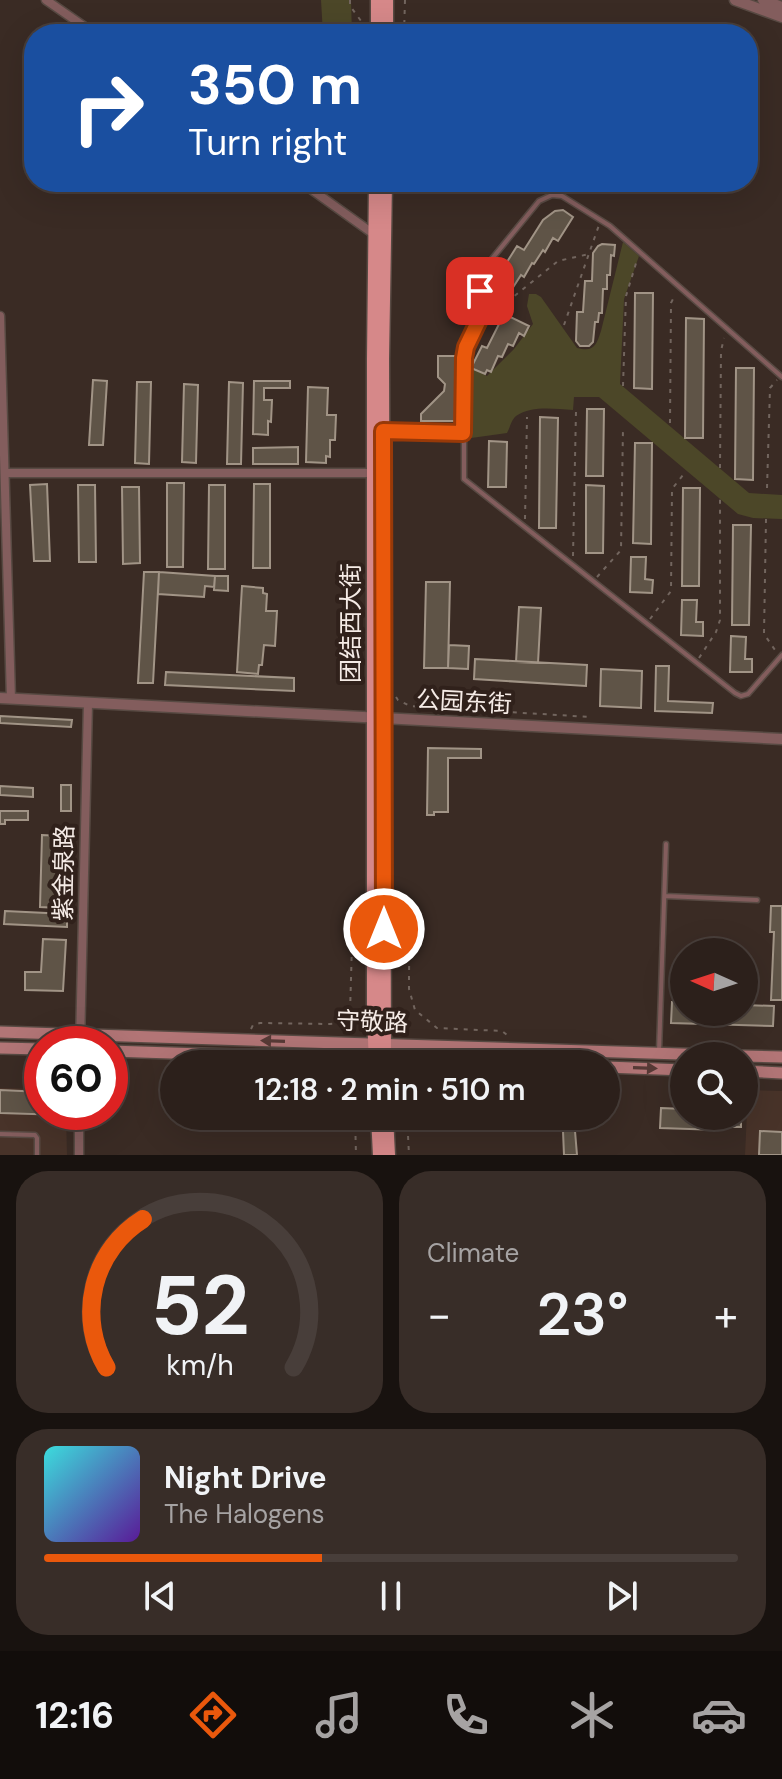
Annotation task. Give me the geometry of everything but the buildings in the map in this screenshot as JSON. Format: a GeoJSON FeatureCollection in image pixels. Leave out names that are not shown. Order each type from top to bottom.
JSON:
{"type":"FeatureCollection","features":[{"type":"Feature","properties":{"kind":"main road"},"geometry":{"type":"LineString","coordinates":[[375,24],[377,0]]}},
{"type":"Feature","properties":{"kind":"main road"},"geometry":{"type":"LineString","coordinates":[[387,0],[387,24]]}},
{"type":"Feature","properties":{"kind":"main road","name":"团结西大街"},"geometry":{"type":"LineString","coordinates":[[375,192],[373,473],[380,1050]]}},
{"type":"Feature","properties":{"kind":"main road","name":"团结西大街"},"geometry":{"type":"LineString","coordinates":[[378,718],[383,675],[386,192]]}},
{"type":"Feature","properties":{"kind":"main road","name":"守敬路"},"geometry":{"type":"LineString","coordinates":[[0,1032],[24,1034]]}},
{"type":"Feature","properties":{"kind":"main road","name":"守敬路"},"geometry":{"type":"LineString","coordinates":[[128,1039],[245,1040],[670,1054]]}},
{"type":"Feature","properties":{"kind":"main road"},"geometry":{"type":"LineString","coordinates":[[0,1048],[24,1049]]}},
{"type":"Feature","properties":{"kind":"main road","name":"守敬路"},"geometry":{"type":"LineString","coordinates":[[128,1052],[160,1053]]}},
{"type":"Feature","properties":{"kind":"main road","name":"守敬路"},"geometry":{"type":"LineString","coordinates":[[758,1056],[782,1057]]}},
{"type":"Feature","properties":{"kind":"main road"},"geometry":{"type":"LineString","coordinates":[[620,1068],[670,1069]]}},
{"type":"Feature","properties":{"kind":"main road"},"geometry":{"type":"LineString","coordinates":[[758,1072],[782,1073]]}},
{"type":"Feature","properties":{"kind":"main road"},"geometry":{"type":"LineString","coordinates":[[378,1130],[379,1155]]}},
{"type":"Feature","properties":{"kind":"main road"},"geometry":{"type":"LineString","coordinates":[[388,1130],[389,1155]]}},
{"type":"Feature","properties":{"kind":"street"},"geometry":{"type":"LineString","coordinates":[[46,0],[81,24]]}},
{"type":"Feature","properties":{"kind":"street"},"geometry":{"type":"LineString","coordinates":[[735,0],[782,17]]}},
{"type":"Feature","properties":{"kind":"street"},"geometry":{"type":"LineString","coordinates":[[763,0],[782,7]]}},
{"type":"Feature","properties":{"kind":"street"},"geometry":{"type":"LineString","coordinates":[[315,192],[375,235]]}},
{"type":"Feature","properties":{"kind":"street"},"geometry":{"type":"LineString","coordinates":[[0,316],[5,473],[6,699]]}},
{"type":"Feature","properties":{"kind":"street"},"geometry":{"type":"LineString","coordinates":[[5,473],[373,473]]}},
{"type":"Feature","properties":{"kind":"street","name":"公园东街"},"geometry":{"type":"LineString","coordinates":[[6,699],[782,739]]}},
{"type":"Feature","properties":{"kind":"street","name":"紫金泉路"},"geometry":{"type":"LineString","coordinates":[[80,1026],[88,703]]}},
{"type":"Feature","properties":{"kind":"street"},"geometry":{"type":"LineString","coordinates":[[79,1130],[79,1155]]}},
{"type":"Feature","properties":{"kind":"lane"},"geometry":{"type":"LineString","coordinates":[[781,376],[601,220],[562,196],[552,195],[539,201],[482,271],[479,280],[481,313],[464,358],[463,433],[464,479],[735,693],[745,696],[781,657]]}},
{"type":"Feature","properties":{"kind":"lane"},"geometry":{"type":"LineString","coordinates":[[383,431],[463,433]]}},
{"type":"Feature","properties":{"kind":"lane"},"geometry":{"type":"LineString","coordinates":[[659,1054],[666,844]]}},
{"type":"Feature","properties":{"kind":"lane"},"geometry":{"type":"LineString","coordinates":[[665,896],[757,900]]}},
{"type":"Feature","properties":{"kind":"lane"},"geometry":{"type":"LineString","coordinates":[[0,1134],[35,1135],[37,1155]]}},
{"type":"Feature","properties":{"kind":"path"},"geometry":{"type":"LineString","coordinates":[[350,0],[350,6],[363,24]]}},
{"type":"Feature","properties":{"kind":"path"},"geometry":{"type":"LineString","coordinates":[[404,24],[405,0]]}},
{"type":"Feature","properties":{"kind":"path"},"geometry":{"type":"LineString","coordinates":[[564,325],[601,220]]}},
{"type":"Feature","properties":{"kind":"path"},"geometry":{"type":"LineString","coordinates":[[623,386],[626,296],[639,252]]}},
{"type":"Feature","properties":{"kind":"path"},"geometry":{"type":"LineString","coordinates":[[481,313],[497,310],[558,261],[589,254]]}},
{"type":"Feature","properties":{"kind":"path"},"geometry":{"type":"LineString","coordinates":[[670,423],[671,303],[679,286]]}},
{"type":"Feature","properties":{"kind":"path"},"geometry":{"type":"LineString","coordinates":[[720,468],[721,351],[724,336],[729,330]]}},
{"type":"Feature","properties":{"kind":"path"},"geometry":{"type":"LineString","coordinates":[[767,488],[770,388],[781,376]]}},
{"type":"Feature","properties":{"kind":"path"},"geometry":{"type":"LineString","coordinates":[[573,565],[576,411]]}},
{"type":"Feature","properties":{"kind":"path"},"geometry":{"type":"LineString","coordinates":[[525,528],[527,417]]}},
{"type":"Feature","properties":{"kind":"path"},"geometry":{"type":"LineString","coordinates":[[593,581],[621,550],[623,429]]}},
{"type":"Feature","properties":{"kind":"path"},"geometry":{"type":"LineString","coordinates":[[646,623],[671,591],[672,489],[683,475]]}},
{"type":"Feature","properties":{"kind":"path"},"geometry":{"type":"LineString","coordinates":[[696,662],[716,632],[720,620],[720,499]]}},
{"type":"Feature","properties":{"kind":"path"},"geometry":{"type":"LineString","coordinates":[[766,519],[764,634],[781,657]]}},
{"type":"Feature","properties":{"kind":"path"},"geometry":{"type":"LineString","coordinates":[[383,675],[398,700],[410,706],[590,717],[596,729]]}},
{"type":"Feature","properties":{"kind":"path"},"geometry":{"type":"LineString","coordinates":[[245,1040],[253,1025],[260,1023],[345,1023],[350,1013],[353,910],[357,900],[410,901],[409,989],[415,1010],[437,1028],[502,1031],[507,1035],[507,1049]]}},
{"type":"Feature","properties":{"kind":"path"},"geometry":{"type":"LineString","coordinates":[[355,1130],[356,1155]]}},
{"type":"Feature","properties":{"kind":"path"},"geometry":{"type":"LineString","coordinates":[[408,1130],[409,1155]]}},
{"type":"Feature","properties":{"kind":"shaded area"},"geometry":{"type":"Polygon","coordinates":[[[321,0],[351,0],[352,24],[322,24],[321,0]]]}},
{"type":"Feature","properties":{"kind":"shaded area"},"geometry":{"type":"Polygon","coordinates":[[[623,242],[639,256],[624,299],[620,384],[749,493],[782,495],[782,519],[738,514],[599,397],[574,397],[573,410],[529,410],[514,418],[507,433],[464,439],[466,365],[487,376],[514,349],[533,324],[527,306],[529,294],[541,297],[577,348],[594,347],[601,331],[623,242]]]}},
{"type":"Feature","properties":{"kind":"shaded area"},"geometry":{"type":"Polygon","coordinates":[[[0,1088],[24,1089],[24,1130],[66,1130],[67,1155],[0,1155],[0,1088]]]}},
{"type":"Feature","properties":{"kind":"shaded area"},"geometry":{"type":"Polygon","coordinates":[[[758,1090],[782,1091],[782,1155],[745,1155],[746,1130],[758,1130],[758,1090]]]}},
{"type":"Feature","properties":{"kind":"route"},"geometry":{"type":"LineString","coordinates":[[384,929],[383,431],[463,433],[464,358],[481,313],[480,291]]}}]}
